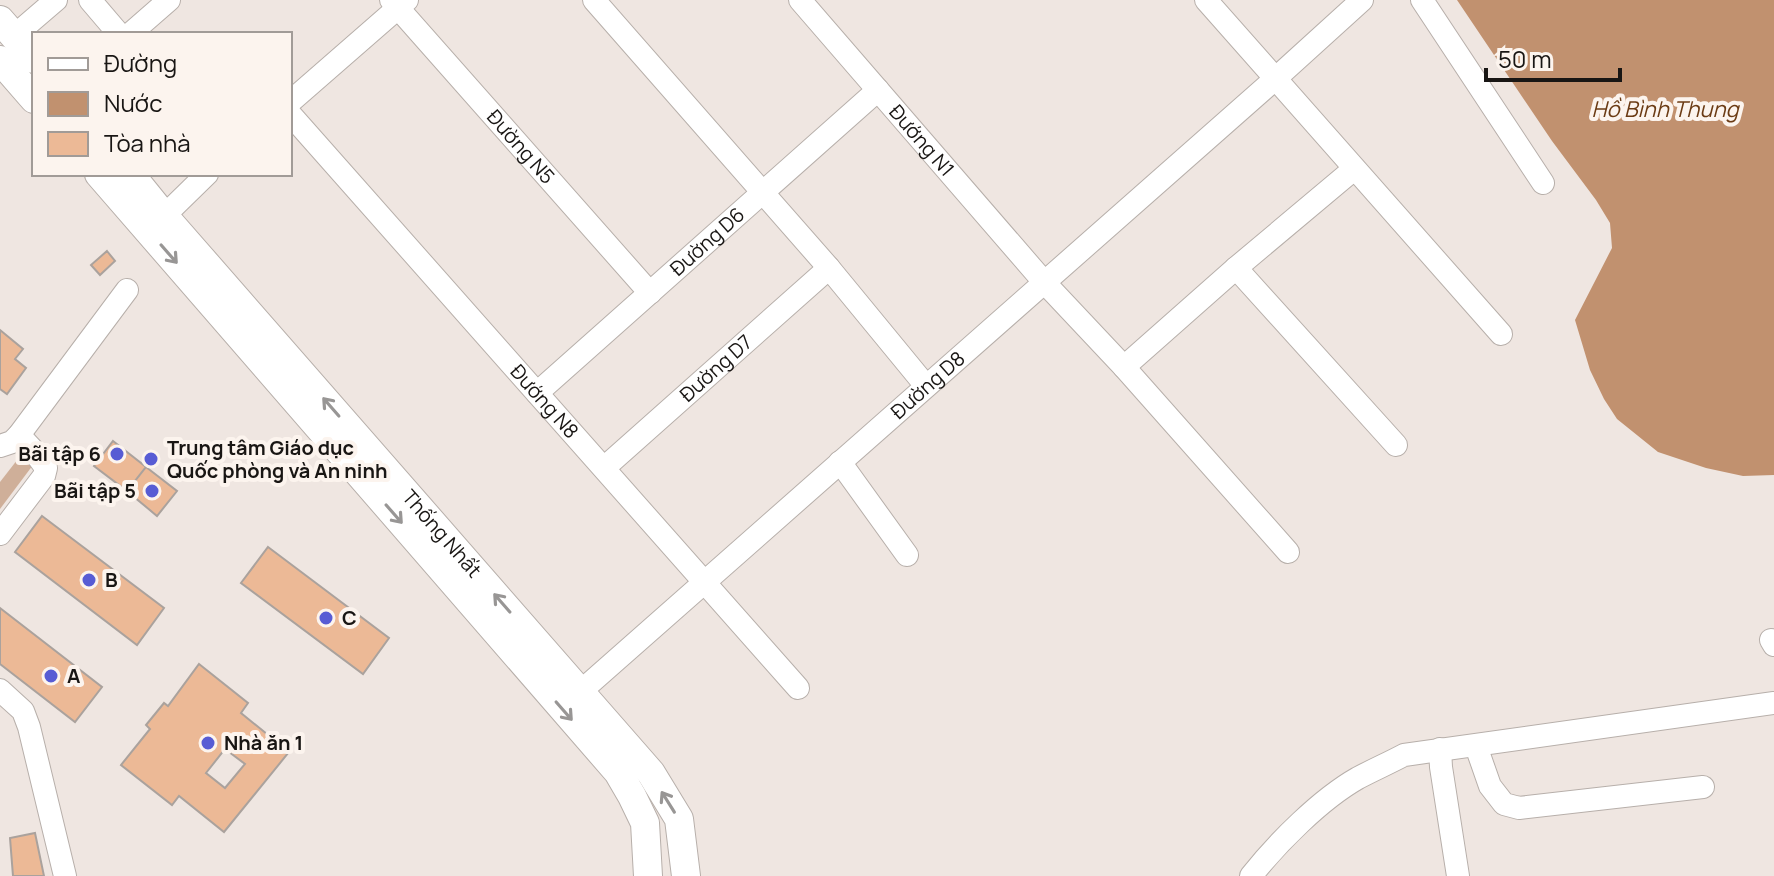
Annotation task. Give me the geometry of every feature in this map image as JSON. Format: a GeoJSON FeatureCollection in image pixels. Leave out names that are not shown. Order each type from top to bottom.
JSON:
{"type":"FeatureCollection","features":[{"type":"Feature","properties":{"kind":"main road"},"geometry":{"type":"LineString","coordinates":[[7,28],[32,57]]}},
{"type":"Feature","properties":{"kind":"main road"},"geometry":{"type":"LineString","coordinates":[[0,60],[32,97]]}},
{"type":"Feature","properties":{"kind":"main road","name":"Thống Nhất"},"geometry":{"type":"LineString","coordinates":[[101,176],[155,222],[651,773],[679,819],[686,876]]}},
{"type":"Feature","properties":{"kind":"main road","name":"Thống Nhất"},"geometry":{"type":"LineString","coordinates":[[131,176],[155,222],[618,772],[645,823],[648,875]]}},
{"type":"Feature","properties":{"kind":"main road"},"geometry":{"type":"LineString","coordinates":[[648,875],[686,876]]}},
{"type":"Feature","properties":{"kind":"street"},"geometry":{"type":"LineString","coordinates":[[7,28],[56,0]]}},
{"type":"Feature","properties":{"kind":"street"},"geometry":{"type":"LineString","coordinates":[[132,32],[169,0]]}},
{"type":"Feature","properties":{"kind":"street"},"geometry":{"type":"LineString","coordinates":[[594,0],[829,268],[926,386]]}},
{"type":"Feature","properties":{"kind":"street","name":"Đướng N1"},"geometry":{"type":"LineString","coordinates":[[800,0],[1044,282],[1288,552]]}},
{"type":"Feature","properties":{"kind":"street"},"geometry":{"type":"LineString","coordinates":[[1206,0],[1501,334]]}},
{"type":"Feature","properties":{"kind":"street","name":"Đường D8"},"geometry":{"type":"LineString","coordinates":[[580,692],[1362,0]]}},
{"type":"Feature","properties":{"kind":"street"},"geometry":{"type":"LineString","coordinates":[[1422,0],[1543,183]]}},
{"type":"Feature","properties":{"kind":"street"},"geometry":{"type":"LineString","coordinates":[[100,3],[118,32]]}},
{"type":"Feature","properties":{"kind":"street"},"geometry":{"type":"LineString","coordinates":[[292,100],[398,3]]}},
{"type":"Feature","properties":{"kind":"street","name":"Đường N5"},"geometry":{"type":"LineString","coordinates":[[398,3],[650,293]]}},
{"type":"Feature","properties":{"kind":"street","name":"Đường D6"},"geometry":{"type":"LineString","coordinates":[[537,393],[878,90]]}},
{"type":"Feature","properties":{"kind":"street","name":"Đướng N8"},"geometry":{"type":"LineString","coordinates":[[292,116],[798,688]]}},
{"type":"Feature","properties":{"kind":"street"},"geometry":{"type":"LineString","coordinates":[[1124,367],[1354,169]]}},
{"type":"Feature","properties":{"kind":"street"},"geometry":{"type":"LineString","coordinates":[[155,222],[205,176]]}},
{"type":"Feature","properties":{"kind":"street","name":"Đường D7"},"geometry":{"type":"LineString","coordinates":[[604,468],[829,268]]}},
{"type":"Feature","properties":{"kind":"street"},"geometry":{"type":"LineString","coordinates":[[1236,268],[1396,445]]}},
{"type":"Feature","properties":{"kind":"street"},"geometry":{"type":"LineString","coordinates":[[0,534],[44,476],[46,468],[33,450],[10,440],[127,290]]}},
{"type":"Feature","properties":{"kind":"street"},"geometry":{"type":"LineString","coordinates":[[840,462],[907,555]]}},
{"type":"Feature","properties":{"kind":"street"},"geometry":{"type":"LineString","coordinates":[[0,690],[23,711],[29,727],[65,876]]}},
{"type":"Feature","properties":{"kind":"street"},"geometry":{"type":"LineString","coordinates":[[1251,876],[1316,809],[1356,779],[1404,755],[1774,703]]}},
{"type":"Feature","properties":{"kind":"street"},"geometry":{"type":"LineString","coordinates":[[1476,746],[1490,786],[1504,804],[1519,808],[1703,787]]}},
{"type":"Feature","properties":{"kind":"street"},"geometry":{"type":"LineString","coordinates":[[1440,749],[1458,876]]}},
{"type":"Feature","properties":{"kind":"shaded area"},"geometry":{"type":"Polygon","coordinates":[[[21,455],[33,465],[0,509],[0,482],[21,455]]]}},
{"type":"Feature","properties":{"kind":"water","name":"Hồ Bình Thung"},"geometry":{"type":"Polygon","coordinates":[[[1457,0],[1774,0],[1774,475],[1743,476],[1658,452],[1617,419],[1590,370],[1575,320],[1612,248],[1610,223],[1457,0]]]}},
{"type":"Feature","properties":{"kind":"building"},"geometry":{"type":"Polygon","coordinates":[[[107,251],[115,261],[100,275],[91,265],[107,251]]]}},
{"type":"Feature","properties":{"kind":"building"},"geometry":{"type":"Polygon","coordinates":[[[0,330],[23,349],[15,359],[26,368],[7,394],[0,389],[0,330]]]}},
{"type":"Feature","properties":{"kind":"building","name":"Bãi tập 6"},"geometry":{"type":"Polygon","coordinates":[[[113,441],[146,467],[127,491],[94,466],[113,441]]]}},
{"type":"Feature","properties":{"kind":"building","name":"Bãi tập 5"},"geometry":{"type":"Polygon","coordinates":[[[146,467],[177,491],[157,516],[127,491],[146,467]]]}},
{"type":"Feature","properties":{"kind":"building","name":"B"},"geometry":{"type":"Polygon","coordinates":[[[42,516],[164,608],[137,645],[15,552],[42,516]]]}},
{"type":"Feature","properties":{"kind":"building","name":"C"},"geometry":{"type":"Polygon","coordinates":[[[268,547],[389,638],[363,674],[241,583],[268,547]]]}},
{"type":"Feature","properties":{"kind":"building","name":"A"},"geometry":{"type":"Polygon","coordinates":[[[0,608],[102,687],[75,722],[0,664],[0,608]]]}},
{"type":"Feature","properties":{"kind":"building","name":"Nhà ăn 1"},"geometry":{"type":"Polygon","coordinates":[[[199,664],[248,703],[241,713],[289,752],[224,832],[179,796],[172,805],[121,765],[150,729],[146,725],[164,703],[168,706],[199,664]],[[225,749],[206,773],[225,788],[245,764],[225,749]]]}},
{"type":"Feature","properties":{"kind":"building"},"geometry":{"type":"Polygon","coordinates":[[[35,833],[44,876],[13,876],[10,838],[35,833]]]}},
{"type":"Feature","properties":{"kind":"place","name":"Bãi tập 6"},"geometry":{"type":"Point","coordinates":[117,454]}},
{"type":"Feature","properties":{"kind":"place","name":"Trung tâm Giáo dục Quốc phòng và An ninh"},"geometry":{"type":"Point","coordinates":[151,459]}},
{"type":"Feature","properties":{"kind":"place","name":"Bãi tập 5"},"geometry":{"type":"Point","coordinates":[152,491]}},
{"type":"Feature","properties":{"kind":"place","name":"B"},"geometry":{"type":"Point","coordinates":[89,580]}},
{"type":"Feature","properties":{"kind":"place","name":"C"},"geometry":{"type":"Point","coordinates":[326,618]}},
{"type":"Feature","properties":{"kind":"place","name":"A"},"geometry":{"type":"Point","coordinates":[51,676]}},
{"type":"Feature","properties":{"kind":"place","name":"Nhà ăn 1"},"geometry":{"type":"Point","coordinates":[208,743]}}]}
